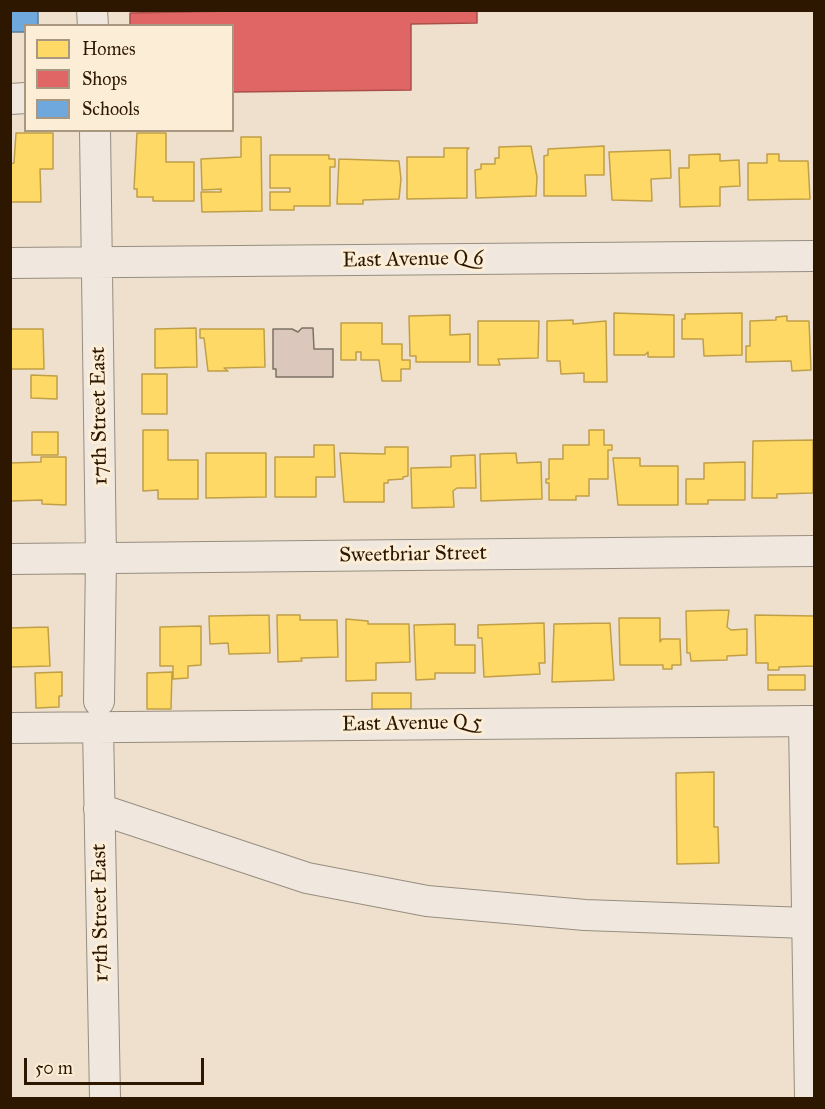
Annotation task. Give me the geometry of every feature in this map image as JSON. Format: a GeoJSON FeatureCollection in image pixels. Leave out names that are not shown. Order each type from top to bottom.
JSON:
{"type":"FeatureCollection","features":[{"type":"Feature","properties":{"kind":"street","name":"17th Street East"},"geometry":{"type":"LineString","coordinates":[[95,132],[101,559],[98,714],[105,1098]]}},
{"type":"Feature","properties":{"kind":"street","name":"East Avenue Q 6"},"geometry":{"type":"LineString","coordinates":[[10,263],[814,256]]}},
{"type":"Feature","properties":{"kind":"street","name":"Sweetbriar Street"},"geometry":{"type":"LineString","coordinates":[[10,560],[814,551]]}},
{"type":"Feature","properties":{"kind":"street","name":"East Avenue Q 5"},"geometry":{"type":"LineString","coordinates":[[10,728],[98,714],[809,721]]}},
{"type":"Feature","properties":{"kind":"street"},"geometry":{"type":"LineString","coordinates":[[809,721],[807,923],[810,1098]]}},
{"type":"Feature","properties":{"kind":"street"},"geometry":{"type":"LineString","coordinates":[[99,809],[307,878],[427,901],[585,915],[807,923]]}},
{"type":"Feature","properties":{"kind":"building: Homes"},"geometry":{"type":"Polygon","coordinates":[[[16,133],[53,133],[53,169],[40,169],[41,202],[10,202],[10,164],[14,163],[16,133]]]}},
{"type":"Feature","properties":{"kind":"building: Homes"},"geometry":{"type":"Polygon","coordinates":[[[137,133],[166,133],[166,162],[194,162],[194,201],[153,201],[153,197],[137,197],[137,189],[134,189],[137,133]]]}},
{"type":"Feature","properties":{"kind":"building: Homes"},"geometry":{"type":"Polygon","coordinates":[[[241,137],[261,137],[262,211],[202,212],[201,192],[221,192],[221,189],[202,190],[201,159],[241,157],[241,137]]]}},
{"type":"Feature","properties":{"kind":"building: Homes"},"geometry":{"type":"Polygon","coordinates":[[[531,146],[537,177],[536,196],[476,198],[475,170],[481,169],[481,164],[495,164],[495,158],[499,158],[499,147],[531,146]]]}},
{"type":"Feature","properties":{"kind":"building: Homes"},"geometry":{"type":"Polygon","coordinates":[[[604,146],[604,175],[585,175],[586,196],[544,196],[544,156],[548,155],[548,149],[604,146]]]}},
{"type":"Feature","properties":{"kind":"building: Homes"},"geometry":{"type":"Polygon","coordinates":[[[444,148],[469,148],[467,150],[467,198],[407,199],[407,157],[444,157],[444,148]]]}},
{"type":"Feature","properties":{"kind":"building: Homes"},"geometry":{"type":"Polygon","coordinates":[[[670,150],[671,178],[651,179],[652,201],[612,200],[609,152],[670,150]]]}},
{"type":"Feature","properties":{"kind":"building: Homes"},"geometry":{"type":"Polygon","coordinates":[[[720,154],[720,161],[739,160],[740,186],[720,187],[720,206],[680,207],[679,168],[689,168],[689,155],[720,154]]]}},
{"type":"Feature","properties":{"kind":"building: Homes"},"geometry":{"type":"Polygon","coordinates":[[[767,154],[779,154],[779,161],[808,161],[810,199],[748,200],[748,163],[767,163],[767,154]]]}},
{"type":"Feature","properties":{"kind":"building: Homes"},"geometry":{"type":"Polygon","coordinates":[[[270,155],[329,155],[329,159],[335,159],[335,167],[330,167],[330,206],[294,206],[294,210],[270,210],[270,192],[290,192],[290,188],[270,188],[270,155]]]}},
{"type":"Feature","properties":{"kind":"building: Homes"},"geometry":{"type":"Polygon","coordinates":[[[339,159],[399,161],[401,179],[399,199],[363,200],[363,204],[337,204],[339,159]]]}},
{"type":"Feature","properties":{"kind":"building: Homes"},"geometry":{"type":"Polygon","coordinates":[[[614,313],[674,315],[674,357],[648,357],[648,352],[645,355],[614,355],[614,313]]]}},
{"type":"Feature","properties":{"kind":"building: Homes"},"geometry":{"type":"Polygon","coordinates":[[[742,313],[742,355],[704,356],[703,339],[682,339],[682,319],[685,319],[685,314],[742,313]]]}},
{"type":"Feature","properties":{"kind":"building: Homes"},"geometry":{"type":"Polygon","coordinates":[[[450,315],[450,335],[470,334],[470,362],[416,362],[416,356],[410,356],[409,316],[450,315]]]}},
{"type":"Feature","properties":{"kind":"building: Homes"},"geometry":{"type":"Polygon","coordinates":[[[787,316],[787,321],[809,321],[811,370],[792,371],[791,361],[746,362],[746,346],[750,346],[750,321],[776,320],[776,317],[787,316]]]}},
{"type":"Feature","properties":{"kind":"building: Homes"},"geometry":{"type":"Polygon","coordinates":[[[573,320],[573,324],[606,321],[607,382],[584,382],[584,373],[561,374],[560,361],[547,361],[547,321],[573,320]]]}},
{"type":"Feature","properties":{"kind":"building: Homes"},"geometry":{"type":"Polygon","coordinates":[[[478,321],[539,321],[538,358],[498,359],[500,365],[478,365],[478,321]]]}},
{"type":"Feature","properties":{"kind":"building: Homes"},"geometry":{"type":"Polygon","coordinates":[[[341,323],[382,323],[382,344],[402,344],[402,360],[410,360],[410,369],[401,369],[401,381],[382,381],[379,360],[361,360],[361,352],[356,352],[356,360],[341,360],[341,323]]]}},
{"type":"Feature","properties":{"kind":"building: Homes"},"geometry":{"type":"Polygon","coordinates":[[[196,328],[197,367],[155,368],[155,329],[196,328]]]}},
{"type":"Feature","properties":{"kind":"building: Homes"},"geometry":{"type":"Polygon","coordinates":[[[10,329],[43,329],[44,369],[10,369],[10,329]]]}},
{"type":"Feature","properties":{"kind":"building: Homes"},"geometry":{"type":"Polygon","coordinates":[[[200,329],[264,329],[265,367],[224,368],[228,371],[208,371],[204,338],[200,338],[200,329]]]}},
{"type":"Feature","properties":{"kind":"building: Homes"},"geometry":{"type":"Polygon","coordinates":[[[142,374],[167,374],[167,414],[142,414],[142,374]]]}},
{"type":"Feature","properties":{"kind":"building: Homes"},"geometry":{"type":"Polygon","coordinates":[[[31,375],[57,376],[57,399],[31,398],[31,375]]]}},
{"type":"Feature","properties":{"kind":"building: Homes"},"geometry":{"type":"Polygon","coordinates":[[[143,430],[168,430],[168,460],[198,460],[198,499],[158,499],[158,490],[143,491],[143,430]]]}},
{"type":"Feature","properties":{"kind":"building: Homes"},"geometry":{"type":"Polygon","coordinates":[[[589,430],[604,430],[604,445],[612,445],[612,450],[608,450],[608,479],[589,479],[589,496],[576,496],[576,500],[549,500],[549,483],[546,483],[546,479],[549,479],[549,459],[563,459],[563,445],[589,445],[589,430]]]}},
{"type":"Feature","properties":{"kind":"building: Homes"},"geometry":{"type":"Polygon","coordinates":[[[32,432],[58,432],[58,455],[32,455],[32,432]]]}},
{"type":"Feature","properties":{"kind":"building: Homes"},"geometry":{"type":"Polygon","coordinates":[[[813,440],[813,493],[777,494],[777,498],[752,498],[753,441],[813,440]]]}},
{"type":"Feature","properties":{"kind":"building: Homes"},"geometry":{"type":"Polygon","coordinates":[[[314,445],[334,445],[335,477],[316,477],[316,497],[275,497],[275,457],[314,457],[314,445]]]}},
{"type":"Feature","properties":{"kind":"building: Homes"},"geometry":{"type":"Polygon","coordinates":[[[385,447],[408,447],[408,476],[384,483],[384,502],[344,502],[340,453],[385,454],[385,447]]]}},
{"type":"Feature","properties":{"kind":"building: Homes"},"geometry":{"type":"Polygon","coordinates":[[[206,453],[266,453],[266,497],[206,498],[206,453]]]}},
{"type":"Feature","properties":{"kind":"building: Homes"},"geometry":{"type":"Polygon","coordinates":[[[516,453],[517,463],[541,462],[542,499],[481,501],[480,454],[516,453]]]}},
{"type":"Feature","properties":{"kind":"building: Homes"},"geometry":{"type":"Polygon","coordinates":[[[475,455],[476,488],[457,488],[453,491],[454,507],[412,508],[411,468],[451,467],[451,456],[475,455]]]}},
{"type":"Feature","properties":{"kind":"building: Homes"},"geometry":{"type":"Polygon","coordinates":[[[41,457],[66,457],[66,505],[42,504],[42,500],[10,501],[10,463],[41,462],[41,457]]]}},
{"type":"Feature","properties":{"kind":"building: Homes"},"geometry":{"type":"Polygon","coordinates":[[[613,458],[640,458],[640,466],[678,466],[678,505],[618,505],[613,458]]]}},
{"type":"Feature","properties":{"kind":"building: Homes"},"geometry":{"type":"Polygon","coordinates":[[[745,462],[745,500],[708,500],[708,504],[686,504],[686,479],[704,479],[704,463],[745,462]]]}},
{"type":"Feature","properties":{"kind":"building: Homes"},"geometry":{"type":"Polygon","coordinates":[[[729,610],[727,627],[731,630],[747,629],[747,655],[727,656],[727,660],[691,661],[690,653],[687,653],[686,611],[729,610]]]}},
{"type":"Feature","properties":{"kind":"building: Homes"},"geometry":{"type":"Polygon","coordinates":[[[269,615],[270,653],[229,654],[228,643],[210,644],[209,616],[269,615]]]}},
{"type":"Feature","properties":{"kind":"building: Homes"},"geometry":{"type":"Polygon","coordinates":[[[277,615],[300,615],[300,620],[337,620],[338,657],[301,658],[302,661],[278,662],[277,615]]]}},
{"type":"Feature","properties":{"kind":"building: Homes"},"geometry":{"type":"Polygon","coordinates":[[[755,615],[814,616],[814,666],[779,667],[779,670],[768,670],[768,663],[756,663],[755,615]]]}},
{"type":"Feature","properties":{"kind":"building: Homes"},"geometry":{"type":"Polygon","coordinates":[[[619,618],[660,618],[660,642],[662,639],[680,639],[681,665],[672,665],[672,669],[663,669],[663,665],[620,665],[619,618]]]}},
{"type":"Feature","properties":{"kind":"building: Homes"},"geometry":{"type":"Polygon","coordinates":[[[346,619],[368,621],[368,624],[409,624],[410,662],[376,663],[376,680],[346,681],[346,619]]]}},
{"type":"Feature","properties":{"kind":"building: Homes"},"geometry":{"type":"Polygon","coordinates":[[[544,623],[545,663],[539,663],[540,674],[484,677],[482,638],[478,638],[478,625],[544,623]]]}},
{"type":"Feature","properties":{"kind":"building: Homes"},"geometry":{"type":"Polygon","coordinates":[[[610,623],[614,680],[552,682],[554,624],[610,623]]]}},
{"type":"Feature","properties":{"kind":"building: Homes"},"geometry":{"type":"Polygon","coordinates":[[[455,624],[455,645],[475,645],[475,673],[435,673],[435,679],[416,680],[414,625],[455,624]]]}},
{"type":"Feature","properties":{"kind":"building: Homes"},"geometry":{"type":"Polygon","coordinates":[[[201,626],[201,665],[188,666],[188,678],[173,679],[173,666],[160,666],[160,627],[201,626]]]}},
{"type":"Feature","properties":{"kind":"building: Homes"},"geometry":{"type":"Polygon","coordinates":[[[48,627],[50,666],[10,667],[10,628],[48,627]]]}},
{"type":"Feature","properties":{"kind":"building: Homes"},"geometry":{"type":"Polygon","coordinates":[[[62,672],[62,696],[59,696],[59,707],[36,708],[35,673],[62,672]]]}},
{"type":"Feature","properties":{"kind":"building: Homes"},"geometry":{"type":"Polygon","coordinates":[[[172,672],[171,709],[147,709],[147,673],[172,672]]]}},
{"type":"Feature","properties":{"kind":"building: Homes"},"geometry":{"type":"Polygon","coordinates":[[[768,675],[805,675],[805,690],[768,690],[768,675]]]}},
{"type":"Feature","properties":{"kind":"building: Homes"},"geometry":{"type":"Polygon","coordinates":[[[372,693],[411,693],[411,709],[372,709],[372,693]]]}},
{"type":"Feature","properties":{"kind":"building: Homes"},"geometry":{"type":"Polygon","coordinates":[[[714,772],[714,827],[718,827],[719,863],[677,864],[676,773],[714,772]]]}},
{"type":"Feature","properties":{"kind":"building: Shops"},"geometry":{"type":"Polygon","coordinates":[[[477,10],[477,23],[411,24],[411,90],[234,92],[234,24],[130,24],[130,13],[477,10]]]}},
{"type":"Feature","properties":{"kind":"building: Schools"},"geometry":{"type":"Polygon","coordinates":[[[10,10],[38,10],[38,24],[24,24],[24,32],[10,32],[10,10]]]}},
{"type":"Feature","properties":{"kind":"building: Other"},"geometry":{"type":"Polygon","coordinates":[[[302,328],[313,328],[314,349],[333,349],[333,377],[276,377],[276,369],[273,369],[273,329],[292,329],[298,332],[302,328]]]}}]}
